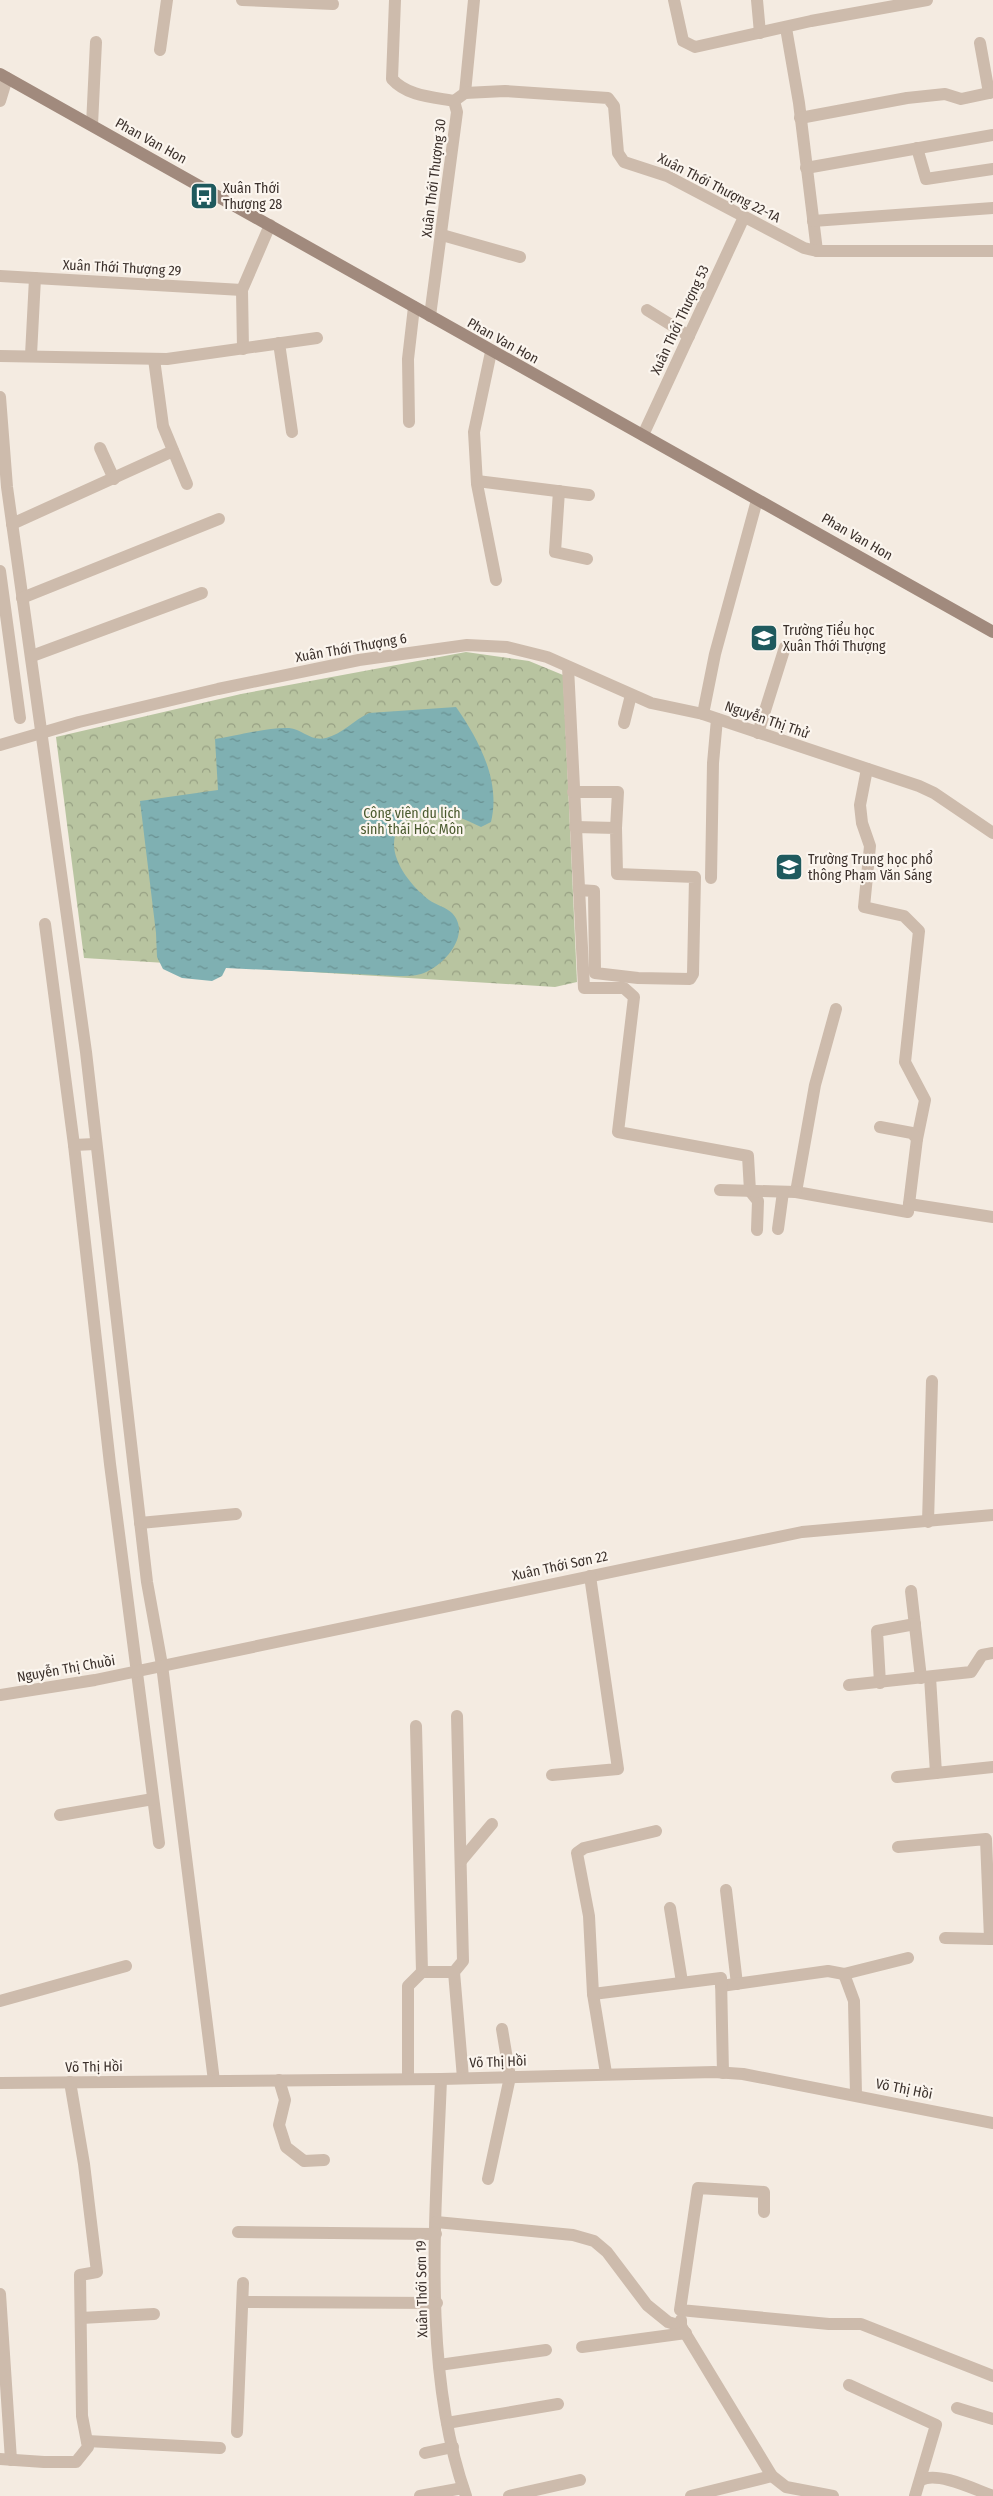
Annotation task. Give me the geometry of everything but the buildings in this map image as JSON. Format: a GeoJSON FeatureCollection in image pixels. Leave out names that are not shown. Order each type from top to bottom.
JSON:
{"type":"FeatureCollection","features":[{"type":"Feature","properties":{"kind":"main road","name":"Phan Van Hon"},"geometry":{"type":"LineString","coordinates":[[4,76],[270,225],[491,352],[643,435],[993,632]]}},
{"type":"Feature","properties":{"kind":"street"},"geometry":{"type":"LineString","coordinates":[[160,50],[167,0]]}},
{"type":"Feature","properties":{"kind":"street"},"geometry":{"type":"LineString","coordinates":[[248,0],[333,4]]}},
{"type":"Feature","properties":{"kind":"street","name":"Xuân Thới Thượng 30"},"geometry":{"type":"LineString","coordinates":[[395,0],[392,79],[398,86],[410,92],[454,101],[457,112],[457,125],[430,316]]}},
{"type":"Feature","properties":{"kind":"street"},"geometry":{"type":"LineString","coordinates":[[454,101],[465,93],[474,0]]}},
{"type":"Feature","properties":{"kind":"street"},"geometry":{"type":"LineString","coordinates":[[674,0],[683,41],[691,46],[760,34],[865,6],[923,0]]}},
{"type":"Feature","properties":{"kind":"street"},"geometry":{"type":"LineString","coordinates":[[757,0],[760,34]]}},
{"type":"Feature","properties":{"kind":"street"},"geometry":{"type":"LineString","coordinates":[[786,28],[817,250]]}},
{"type":"Feature","properties":{"kind":"street"},"geometry":{"type":"LineString","coordinates":[[92,125],[96,42]]}},
{"type":"Feature","properties":{"kind":"street"},"geometry":{"type":"LineString","coordinates":[[800,118],[907,98],[945,94],[960,99],[991,93],[980,43]]}},
{"type":"Feature","properties":{"kind":"street"},"geometry":{"type":"LineString","coordinates":[[0,101],[4,76]]}},
{"type":"Feature","properties":{"kind":"street","name":"Xuân Thới Thượng 22-1A"},"geometry":{"type":"LineString","coordinates":[[465,93],[505,91],[608,98],[614,106],[618,153],[624,162],[668,176],[804,248],[817,250],[993,251]]}},
{"type":"Feature","properties":{"kind":"street"},"geometry":{"type":"LineString","coordinates":[[806,168],[993,134]]}},
{"type":"Feature","properties":{"kind":"street"},"geometry":{"type":"LineString","coordinates":[[917,148],[926,179],[993,169]]}},
{"type":"Feature","properties":{"kind":"street"},"geometry":{"type":"LineString","coordinates":[[813,221],[993,208]]}},
{"type":"Feature","properties":{"kind":"street","name":"Xuân Thới Thượng 53"},"geometry":{"type":"LineString","coordinates":[[643,435],[744,217]]}},
{"type":"Feature","properties":{"kind":"street"},"geometry":{"type":"LineString","coordinates":[[243,349],[242,290],[270,225]]}},
{"type":"Feature","properties":{"kind":"street"},"geometry":{"type":"LineString","coordinates":[[442,235],[520,257]]}},
{"type":"Feature","properties":{"kind":"street","name":"Xuân Thới Thượng 29"},"geometry":{"type":"LineString","coordinates":[[0,276],[242,290]]}},
{"type":"Feature","properties":{"kind":"street"},"geometry":{"type":"LineString","coordinates":[[31,355],[35,278]]}},
{"type":"Feature","properties":{"kind":"street"},"geometry":{"type":"LineString","coordinates":[[409,422],[408,359],[414,307]]}},
{"type":"Feature","properties":{"kind":"street"},"geometry":{"type":"LineString","coordinates":[[647,310],[689,336]]}},
{"type":"Feature","properties":{"kind":"street"},"geometry":{"type":"LineString","coordinates":[[0,356],[31,355],[154,359],[317,338]]}},
{"type":"Feature","properties":{"kind":"street"},"geometry":{"type":"LineString","coordinates":[[279,343],[292,432]]}},
{"type":"Feature","properties":{"kind":"street"},"geometry":{"type":"LineString","coordinates":[[491,352],[474,432],[477,481],[496,580]]}},
{"type":"Feature","properties":{"kind":"street"},"geometry":{"type":"LineString","coordinates":[[154,359],[163,426],[187,484]]}},
{"type":"Feature","properties":{"kind":"street"},"geometry":{"type":"LineString","coordinates":[[0,397],[12,524],[84,1032],[95,1144],[147,1582],[162,1665],[214,2081]]}},
{"type":"Feature","properties":{"kind":"street"},"geometry":{"type":"LineString","coordinates":[[100,448],[114,479]]}},
{"type":"Feature","properties":{"kind":"street"},"geometry":{"type":"LineString","coordinates":[[12,524],[173,451]]}},
{"type":"Feature","properties":{"kind":"street"},"geometry":{"type":"LineString","coordinates":[[477,481],[589,495]]}},
{"type":"Feature","properties":{"kind":"street"},"geometry":{"type":"LineString","coordinates":[[559,491],[555,552],[587,559]]}},
{"type":"Feature","properties":{"kind":"street","name":"Nguyễn Thị Thử"},"geometry":{"type":"LineString","coordinates":[[757,500],[715,654],[703,714],[934,793],[993,833]]}},
{"type":"Feature","properties":{"kind":"street"},"geometry":{"type":"LineString","coordinates":[[22,598],[219,519]]}},
{"type":"Feature","properties":{"kind":"street"},"geometry":{"type":"LineString","coordinates":[[0,571],[20,718]]}},
{"type":"Feature","properties":{"kind":"street"},"geometry":{"type":"LineString","coordinates":[[32,656],[202,593]]}},
{"type":"Feature","properties":{"kind":"street","name":"Xuân Thới Thượng 6"},"geometry":{"type":"LineString","coordinates":[[0,745],[42,732],[227,687],[359,660],[467,645],[507,647],[547,657],[651,703],[703,714]]}},
{"type":"Feature","properties":{"kind":"street"},"geometry":{"type":"LineString","coordinates":[[758,733],[785,647]]}},
{"type":"Feature","properties":{"kind":"street"},"geometry":{"type":"LineString","coordinates":[[568,667],[584,988],[624,988],[634,997],[618,1132],[748,1156],[750,1191],[758,1201],[757,1230]]}},
{"type":"Feature","properties":{"kind":"street"},"geometry":{"type":"LineString","coordinates":[[624,723],[631,695]]}},
{"type":"Feature","properties":{"kind":"street"},"geometry":{"type":"LineString","coordinates":[[711,878],[713,762],[717,719]]}},
{"type":"Feature","properties":{"kind":"street"},"geometry":{"type":"LineString","coordinates":[[720,1190],[796,1192],[908,1212],[917,1138],[925,1100],[905,1062],[919,931],[904,916],[864,907],[870,846],[862,823],[860,805],[867,769]]}},
{"type":"Feature","properties":{"kind":"street"},"geometry":{"type":"LineString","coordinates":[[573,792],[618,792],[616,828],[617,874],[695,877],[693,974],[690,979],[638,978],[595,973],[594,891],[579,890]]}},
{"type":"Feature","properties":{"kind":"street"},"geometry":{"type":"LineString","coordinates":[[575,827],[616,828]]}},
{"type":"Feature","properties":{"kind":"street"},"geometry":{"type":"LineString","coordinates":[[45,924],[74,1145],[136,1671],[159,1843]]}},
{"type":"Feature","properties":{"kind":"street"},"geometry":{"type":"LineString","coordinates":[[796,1192],[815,1085],[836,1009]]}},
{"type":"Feature","properties":{"kind":"street"},"geometry":{"type":"LineString","coordinates":[[880,1127],[912,1133],[917,1138]]}},
{"type":"Feature","properties":{"kind":"street"},"geometry":{"type":"LineString","coordinates":[[74,1145],[95,1144]]}},
{"type":"Feature","properties":{"kind":"street"},"geometry":{"type":"LineString","coordinates":[[778,1229],[783,1192]]}},
{"type":"Feature","properties":{"kind":"street"},"geometry":{"type":"LineString","coordinates":[[909,1204],[993,1217]]}},
{"type":"Feature","properties":{"kind":"street"},"geometry":{"type":"LineString","coordinates":[[928,1522],[932,1381]]}},
{"type":"Feature","properties":{"kind":"street"},"geometry":{"type":"LineString","coordinates":[[140,1523],[236,1514]]}},
{"type":"Feature","properties":{"kind":"street","name":"Xuân Thới Sơn 22"},"geometry":{"type":"LineString","coordinates":[[136,1671],[802,1532],[928,1522],[993,1514]]}},
{"type":"Feature","properties":{"kind":"street"},"geometry":{"type":"LineString","coordinates":[[552,1775],[618,1769],[590,1576]]}},
{"type":"Feature","properties":{"kind":"street"},"geometry":{"type":"LineString","coordinates":[[911,1591],[915,1624],[926,1678],[936,1773]]}},
{"type":"Feature","properties":{"kind":"street"},"geometry":{"type":"LineString","coordinates":[[880,1683],[877,1631],[915,1624]]}},
{"type":"Feature","properties":{"kind":"street"},"geometry":{"type":"LineString","coordinates":[[848,1685],[971,1672],[982,1655],[993,1653]]}},
{"type":"Feature","properties":{"kind":"street","name":"Nguyễn Thị Chuồi"},"geometry":{"type":"LineString","coordinates":[[0,1695],[136,1671]]}},
{"type":"Feature","properties":{"kind":"street"},"geometry":{"type":"LineString","coordinates":[[457,1716],[463,1961],[454,1972],[463,2078]]}},
{"type":"Feature","properties":{"kind":"street"},"geometry":{"type":"LineString","coordinates":[[416,1726],[422,1972]]}},
{"type":"Feature","properties":{"kind":"street"},"geometry":{"type":"LineString","coordinates":[[897,1777],[993,1767]]}},
{"type":"Feature","properties":{"kind":"street"},"geometry":{"type":"LineString","coordinates":[[60,1815],[153,1799]]}},
{"type":"Feature","properties":{"kind":"street"},"geometry":{"type":"LineString","coordinates":[[461,1862],[492,1824]]}},
{"type":"Feature","properties":{"kind":"street"},"geometry":{"type":"LineString","coordinates":[[606,2073],[593,1994],[589,1916],[577,1853],[584,1848],[656,1831]]}},
{"type":"Feature","properties":{"kind":"street"},"geometry":{"type":"LineString","coordinates":[[898,1847],[986,1839],[992,1939],[945,1938]]}},
{"type":"Feature","properties":{"kind":"street"},"geometry":{"type":"LineString","coordinates":[[726,1890],[737,1984]]}},
{"type":"Feature","properties":{"kind":"street"},"geometry":{"type":"LineString","coordinates":[[670,1908],[682,1982]]}},
{"type":"Feature","properties":{"kind":"street"},"geometry":{"type":"LineString","coordinates":[[721,1986],[828,1972],[844,1974],[908,1958]]}},
{"type":"Feature","properties":{"kind":"street"},"geometry":{"type":"LineString","coordinates":[[0,2001],[126,1966]]}},
{"type":"Feature","properties":{"kind":"street"},"geometry":{"type":"LineString","coordinates":[[408,2078],[408,1986],[422,1972],[454,1972]]}},
{"type":"Feature","properties":{"kind":"street"},"geometry":{"type":"LineString","coordinates":[[844,1974],[854,2001],[856,2095]]}},
{"type":"Feature","properties":{"kind":"street"},"geometry":{"type":"LineString","coordinates":[[593,1994],[721,1978],[723,2073]]}},
{"type":"Feature","properties":{"kind":"street"},"geometry":{"type":"LineString","coordinates":[[488,2178],[510,2077],[502,2029]]}},
{"type":"Feature","properties":{"kind":"street","name":"Võ Thị Hồi"},"geometry":{"type":"LineString","coordinates":[[0,2083],[441,2079],[606,2073],[723,2073],[743,2074],[993,2123]]}},
{"type":"Feature","properties":{"kind":"street","name":"Xuân Thới Sơn 19"},"geometry":{"type":"LineString","coordinates":[[441,2079],[436,2228],[439,2365],[452,2447],[465,2492]]}},
{"type":"Feature","properties":{"kind":"street"},"geometry":{"type":"LineString","coordinates":[[279,2080],[285,2100],[279,2125],[286,2147],[304,2161],[324,2160]]}},
{"type":"Feature","properties":{"kind":"street"},"geometry":{"type":"LineString","coordinates":[[0,2294],[5,2459],[76,2462],[88,2447],[82,2416],[80,2274],[97,2272],[84,2164],[70,2082]]}},
{"type":"Feature","properties":{"kind":"street"},"geometry":{"type":"LineString","coordinates":[[764,2212],[764,2192],[698,2188],[680,2310],[684,2330],[772,2476],[786,2486],[801,2493],[833,2496]]}},
{"type":"Feature","properties":{"kind":"street"},"geometry":{"type":"LineString","coordinates":[[238,2232],[436,2228],[573,2236],[594,2241],[607,2252],[647,2305],[668,2322],[684,2330]]}},
{"type":"Feature","properties":{"kind":"street"},"geometry":{"type":"LineString","coordinates":[[237,2432],[244,2283]]}},
{"type":"Feature","properties":{"kind":"street"},"geometry":{"type":"LineString","coordinates":[[243,2302],[437,2303]]}},
{"type":"Feature","properties":{"kind":"street"},"geometry":{"type":"LineString","coordinates":[[680,2310],[829,2324],[861,2324],[993,2376]]}},
{"type":"Feature","properties":{"kind":"street"},"geometry":{"type":"LineString","coordinates":[[81,2318],[154,2314]]}},
{"type":"Feature","properties":{"kind":"street"},"geometry":{"type":"LineString","coordinates":[[582,2348],[684,2330]]}},
{"type":"Feature","properties":{"kind":"street"},"geometry":{"type":"LineString","coordinates":[[439,2365],[546,2350]]}},
{"type":"Feature","properties":{"kind":"street"},"geometry":{"type":"LineString","coordinates":[[849,2385],[936,2425],[915,2496]]}},
{"type":"Feature","properties":{"kind":"street"},"geometry":{"type":"LineString","coordinates":[[447,2422],[558,2404]]}},
{"type":"Feature","properties":{"kind":"street"},"geometry":{"type":"LineString","coordinates":[[957,2408],[992,2416]]}},
{"type":"Feature","properties":{"kind":"street"},"geometry":{"type":"LineString","coordinates":[[87,2441],[220,2448]]}},
{"type":"Feature","properties":{"kind":"street"},"geometry":{"type":"LineString","coordinates":[[425,2453],[452,2447]]}},
{"type":"Feature","properties":{"kind":"street"},"geometry":{"type":"LineString","coordinates":[[691,2496],[772,2476]]}},
{"type":"Feature","properties":{"kind":"street"},"geometry":{"type":"LineString","coordinates":[[921,2480],[926,2477],[938,2478],[993,2496]]}},
{"type":"Feature","properties":{"kind":"street"},"geometry":{"type":"LineString","coordinates":[[509,2496],[580,2480]]}},
{"type":"Feature","properties":{"kind":"street"},"geometry":{"type":"LineString","coordinates":[[420,2496],[465,2492]]}},
{"type":"Feature","properties":{"kind":"green space","name":"Công viên du lịch sinh thái Hóc Môn"},"geometry":{"type":"Polygon","coordinates":[[[466,652],[529,661],[563,675],[577,982],[555,987],[84,958],[56,737],[241,694],[466,652]]]}},
{"type":"Feature","properties":{"kind":"water"},"geometry":{"type":"Polygon","coordinates":[[[456,707],[473,733],[486,762],[493,791],[491,822],[481,827],[458,817],[442,813],[416,815],[406,820],[400,826],[396,832],[394,845],[398,863],[409,880],[429,900],[452,913],[458,922],[457,940],[446,958],[429,971],[412,976],[226,968],[222,976],[212,981],[182,978],[163,969],[157,957],[156,933],[140,801],[218,790],[215,739],[262,730],[289,728],[321,739],[332,736],[369,713],[456,707]]]}},
{"type":"Feature","properties":{"kind":"place","name":"Xuân Thới Thượng 28"},"geometry":{"type":"Point","coordinates":[204,196]}},
{"type":"Feature","properties":{"kind":"place","name":"Trường Tiểu học Xuân Thới Thượng"},"geometry":{"type":"Point","coordinates":[764,638]}},
{"type":"Feature","properties":{"kind":"place","name":"Trường Trung học phổ thông Phạm Văn Sáng"},"geometry":{"type":"Point","coordinates":[789,867]}}]}
